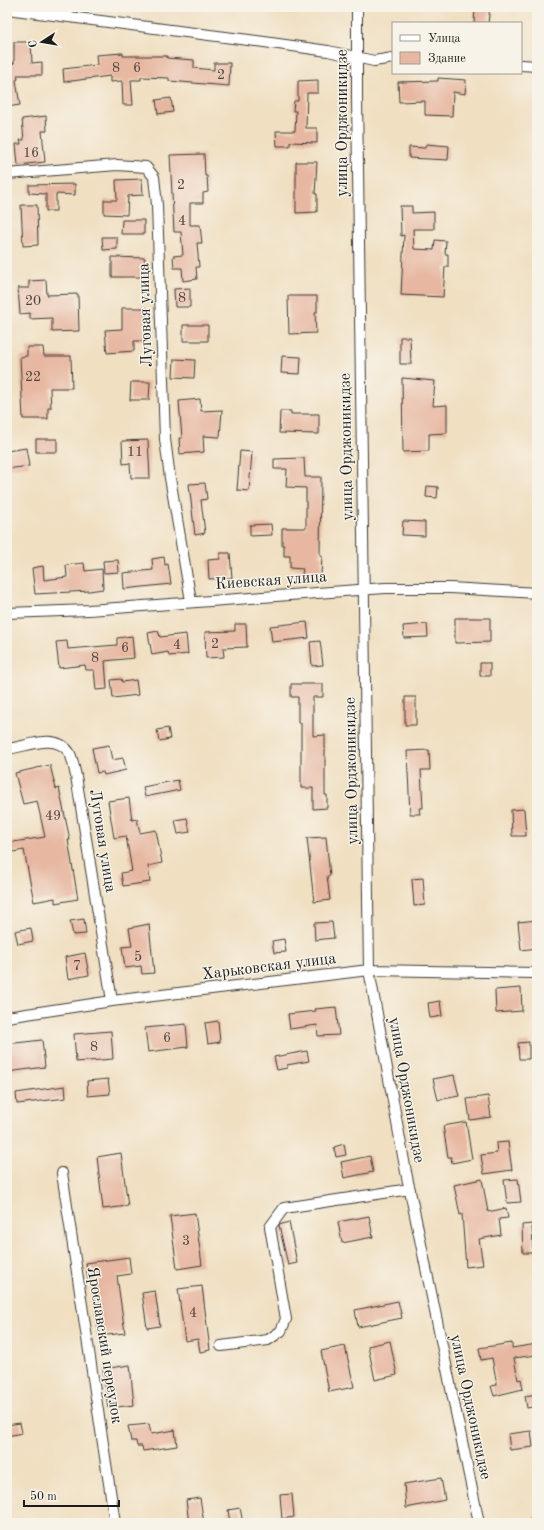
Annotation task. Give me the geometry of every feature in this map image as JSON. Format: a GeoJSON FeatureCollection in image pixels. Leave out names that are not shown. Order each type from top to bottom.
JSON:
{"type":"FeatureCollection","features":[{"type":"Feature","properties":{"kind":"street","name":"улица Орджоникидзе"},"geometry":{"type":"LineString","coordinates":[[357,7],[369,970],[410,1189],[479,1523]]}},
{"type":"Feature","properties":{"kind":"street"},"geometry":{"type":"LineString","coordinates":[[7,9],[264,42],[357,56],[374,61],[392,58]]}},
{"type":"Feature","properties":{"kind":"street"},"geometry":{"type":"LineString","coordinates":[[522,65],[537,66]]}},
{"type":"Feature","properties":{"kind":"street","name":"Луговая улица"},"geometry":{"type":"LineString","coordinates":[[7,174],[117,165],[146,167],[154,177],[157,205],[165,439],[170,478],[191,601]]}},
{"type":"Feature","properties":{"kind":"street","name":"Киевская улица"},"geometry":{"type":"LineString","coordinates":[[7,614],[89,610],[191,601],[364,589],[417,587],[537,593]]}},
{"type":"Feature","properties":{"kind":"street","name":"Луговая улица"},"geometry":{"type":"LineString","coordinates":[[7,749],[50,741],[60,744],[69,752],[76,776],[112,1001]]}},
{"type":"Feature","properties":{"kind":"street","name":"Харьковская улица"},"geometry":{"type":"LineString","coordinates":[[7,1017],[112,1001],[369,970],[537,973]]}},
{"type":"Feature","properties":{"kind":"street","name":"Ярославский переулок"},"geometry":{"type":"LineString","coordinates":[[62,1172],[115,1523]]}},
{"type":"Feature","properties":{"kind":"street"},"geometry":{"type":"LineString","coordinates":[[221,1346],[268,1340],[281,1331],[286,1319],[270,1227],[284,1208],[410,1189]]}},
{"type":"Feature","properties":{"kind":"building"},"geometry":{"type":"Polygon","coordinates":[[[475,7],[490,7],[488,22],[474,22],[475,7]]]}},
{"type":"Feature","properties":{"kind":"building"},"geometry":{"type":"Polygon","coordinates":[[[14,42],[31,42],[32,63],[42,62],[42,75],[17,75],[18,79],[16,80],[20,105],[7,107],[7,62],[14,63],[14,42]]]}},
{"type":"Feature","properties":{"kind":"building"},"geometry":{"type":"Polygon","coordinates":[[[123,53],[123,56],[167,56],[167,58],[194,60],[194,68],[214,70],[214,63],[230,63],[229,86],[169,81],[169,78],[141,77],[141,80],[131,80],[133,105],[123,105],[122,81],[110,82],[110,76],[64,82],[63,69],[97,65],[96,55],[123,53]]]}},
{"type":"Feature","properties":{"kind":"building"},"geometry":{"type":"Polygon","coordinates":[[[438,78],[466,80],[465,94],[453,92],[452,116],[425,115],[425,101],[399,102],[398,82],[438,81],[438,78]]]}},
{"type":"Feature","properties":{"kind":"building"},"geometry":{"type":"Polygon","coordinates":[[[318,80],[318,93],[307,93],[306,128],[317,128],[317,143],[290,142],[290,146],[277,146],[276,131],[295,131],[296,111],[293,111],[294,101],[298,101],[298,81],[318,80]]]}},
{"type":"Feature","properties":{"kind":"building"},"geometry":{"type":"Polygon","coordinates":[[[171,98],[173,112],[158,114],[156,100],[171,98]]]}},
{"type":"Feature","properties":{"kind":"building"},"geometry":{"type":"Polygon","coordinates":[[[46,116],[47,131],[42,131],[45,162],[18,165],[16,144],[21,144],[20,140],[24,140],[22,119],[46,116]]]}},
{"type":"Feature","properties":{"kind":"building"},"geometry":{"type":"Polygon","coordinates":[[[426,144],[449,146],[448,160],[409,158],[409,147],[425,148],[426,144]]]}},
{"type":"Feature","properties":{"kind":"building"},"geometry":{"type":"Polygon","coordinates":[[[204,154],[205,176],[207,176],[208,192],[203,193],[203,203],[190,203],[190,225],[200,225],[202,243],[197,243],[199,267],[196,267],[197,279],[183,281],[182,268],[174,268],[173,256],[183,255],[181,232],[174,232],[170,155],[204,154]]]}},
{"type":"Feature","properties":{"kind":"building"},"geometry":{"type":"Polygon","coordinates":[[[296,162],[317,162],[315,194],[317,194],[317,212],[296,213],[296,162]]]}},
{"type":"Feature","properties":{"kind":"building"},"geometry":{"type":"Polygon","coordinates":[[[142,179],[143,195],[128,196],[127,215],[104,214],[104,200],[117,200],[116,180],[142,179]]]}},
{"type":"Feature","properties":{"kind":"building"},"geometry":{"type":"Polygon","coordinates":[[[75,184],[75,195],[56,194],[56,211],[46,211],[46,194],[29,193],[29,185],[75,184]]]}},
{"type":"Feature","properties":{"kind":"building"},"geometry":{"type":"Polygon","coordinates":[[[21,205],[37,205],[38,245],[23,246],[21,205]]]}},
{"type":"Feature","properties":{"kind":"building"},"geometry":{"type":"Polygon","coordinates":[[[400,206],[412,206],[412,213],[434,212],[434,229],[413,229],[414,249],[434,250],[435,240],[446,241],[445,254],[448,254],[448,267],[445,267],[443,297],[401,295],[404,235],[401,236],[400,206]]]}},
{"type":"Feature","properties":{"kind":"building"},"geometry":{"type":"Polygon","coordinates":[[[122,220],[144,220],[144,234],[121,234],[122,220]]]}},
{"type":"Feature","properties":{"kind":"building"},"geometry":{"type":"Polygon","coordinates":[[[102,237],[117,237],[117,249],[103,250],[102,237]]]}},
{"type":"Feature","properties":{"kind":"building"},"geometry":{"type":"Polygon","coordinates":[[[112,257],[145,258],[144,277],[112,277],[112,257]]]}},
{"type":"Feature","properties":{"kind":"building"},"geometry":{"type":"Polygon","coordinates":[[[46,280],[47,295],[78,294],[79,331],[52,332],[52,318],[30,319],[30,313],[20,314],[18,288],[29,288],[29,281],[46,280]]]}},
{"type":"Feature","properties":{"kind":"building"},"geometry":{"type":"Polygon","coordinates":[[[190,288],[190,307],[175,307],[174,289],[190,288]]]}},
{"type":"Feature","properties":{"kind":"building"},"geometry":{"type":"Polygon","coordinates":[[[288,296],[317,296],[317,312],[315,312],[316,333],[289,334],[288,296]]]}},
{"type":"Feature","properties":{"kind":"building"},"geometry":{"type":"Polygon","coordinates":[[[122,308],[147,308],[147,341],[134,341],[134,351],[107,353],[105,330],[122,329],[122,308]]]}},
{"type":"Feature","properties":{"kind":"building"},"geometry":{"type":"Polygon","coordinates":[[[183,325],[208,325],[208,341],[183,341],[183,325]]]}},
{"type":"Feature","properties":{"kind":"building"},"geometry":{"type":"Polygon","coordinates":[[[400,337],[410,337],[411,364],[400,364],[400,337]]]}},
{"type":"Feature","properties":{"kind":"building"},"geometry":{"type":"Polygon","coordinates":[[[27,347],[43,347],[44,356],[71,356],[72,388],[50,388],[51,408],[48,408],[48,419],[23,419],[20,357],[27,356],[27,347]]]}},
{"type":"Feature","properties":{"kind":"building"},"geometry":{"type":"Polygon","coordinates":[[[282,356],[301,357],[300,374],[281,373],[282,356]]]}},
{"type":"Feature","properties":{"kind":"building"},"geometry":{"type":"Polygon","coordinates":[[[174,359],[195,360],[194,378],[173,377],[174,359]]]}},
{"type":"Feature","properties":{"kind":"building"},"geometry":{"type":"Polygon","coordinates":[[[402,378],[435,381],[433,406],[447,405],[447,433],[429,434],[429,451],[403,452],[402,378]]]}},
{"type":"Feature","properties":{"kind":"building"},"geometry":{"type":"Polygon","coordinates":[[[131,382],[150,382],[149,400],[130,400],[131,382]]]}},
{"type":"Feature","properties":{"kind":"building"},"geometry":{"type":"Polygon","coordinates":[[[200,399],[201,411],[222,410],[220,437],[203,436],[204,452],[180,454],[179,438],[182,438],[179,401],[200,399]]]}},
{"type":"Feature","properties":{"kind":"building"},"geometry":{"type":"Polygon","coordinates":[[[280,411],[291,411],[291,414],[319,414],[319,434],[279,433],[280,411]]]}},
{"type":"Feature","properties":{"kind":"building"},"geometry":{"type":"Polygon","coordinates":[[[36,439],[57,439],[57,452],[36,452],[36,439]]]}},
{"type":"Feature","properties":{"kind":"building"},"geometry":{"type":"Polygon","coordinates":[[[148,440],[150,478],[131,478],[130,463],[123,464],[122,441],[148,440]]]}},
{"type":"Feature","properties":{"kind":"building"},"geometry":{"type":"Polygon","coordinates":[[[26,448],[29,466],[7,469],[7,451],[26,448]]]}},
{"type":"Feature","properties":{"kind":"building"},"geometry":{"type":"Polygon","coordinates":[[[240,451],[252,452],[249,491],[237,490],[240,451]]]}},
{"type":"Feature","properties":{"kind":"building"},"geometry":{"type":"Polygon","coordinates":[[[304,458],[305,477],[321,477],[321,577],[302,575],[303,569],[290,568],[290,556],[284,556],[284,545],[282,545],[282,528],[306,528],[306,488],[286,487],[287,469],[274,469],[274,459],[304,458]]]}},
{"type":"Feature","properties":{"kind":"building"},"geometry":{"type":"Polygon","coordinates":[[[205,483],[207,499],[201,500],[205,533],[195,535],[189,484],[205,483]]]}},
{"type":"Feature","properties":{"kind":"building"},"geometry":{"type":"Polygon","coordinates":[[[427,486],[438,487],[437,498],[426,497],[427,486]]]}},
{"type":"Feature","properties":{"kind":"building"},"geometry":{"type":"Polygon","coordinates":[[[403,521],[425,522],[425,536],[402,535],[403,521]]]}},
{"type":"Feature","properties":{"kind":"building"},"geometry":{"type":"Polygon","coordinates":[[[271,524],[272,535],[250,536],[250,525],[271,524]]]}},
{"type":"Feature","properties":{"kind":"building"},"geometry":{"type":"Polygon","coordinates":[[[220,553],[230,553],[232,578],[209,579],[208,560],[220,559],[220,553]]]}},
{"type":"Feature","properties":{"kind":"building"},"geometry":{"type":"Polygon","coordinates":[[[164,557],[165,565],[168,564],[171,584],[124,589],[123,573],[153,570],[152,559],[164,557]]]}},
{"type":"Feature","properties":{"kind":"building"},"geometry":{"type":"Polygon","coordinates":[[[118,560],[119,572],[104,573],[103,561],[118,560]]]}},
{"type":"Feature","properties":{"kind":"building"},"geometry":{"type":"Polygon","coordinates":[[[84,563],[85,571],[102,569],[103,589],[35,594],[32,568],[43,566],[44,580],[67,577],[66,565],[84,563]]]}},
{"type":"Feature","properties":{"kind":"building"},"geometry":{"type":"Polygon","coordinates":[[[455,618],[490,618],[490,642],[455,643],[455,618]]]}},
{"type":"Feature","properties":{"kind":"building"},"geometry":{"type":"Polygon","coordinates":[[[307,622],[309,638],[272,642],[270,626],[307,622]]]}},
{"type":"Feature","properties":{"kind":"building"},"geometry":{"type":"Polygon","coordinates":[[[235,624],[246,624],[247,647],[223,648],[224,657],[206,658],[205,632],[235,631],[235,624]]]}},
{"type":"Feature","properties":{"kind":"building"},"geometry":{"type":"Polygon","coordinates":[[[427,624],[428,637],[404,638],[403,626],[427,624]]]}},
{"type":"Feature","properties":{"kind":"building"},"geometry":{"type":"Polygon","coordinates":[[[158,631],[160,637],[186,634],[188,654],[169,656],[168,652],[152,655],[148,633],[158,631]]]}},
{"type":"Feature","properties":{"kind":"building"},"geometry":{"type":"Polygon","coordinates":[[[132,636],[134,658],[105,661],[107,689],[96,690],[94,670],[86,670],[85,665],[59,668],[56,642],[67,641],[68,649],[117,645],[117,638],[132,636]]]}},
{"type":"Feature","properties":{"kind":"building"},"geometry":{"type":"Polygon","coordinates":[[[320,641],[323,665],[312,666],[310,642],[320,641]]]}},
{"type":"Feature","properties":{"kind":"building"},"geometry":{"type":"Polygon","coordinates":[[[480,663],[490,663],[490,676],[480,676],[480,663]]]}},
{"type":"Feature","properties":{"kind":"building"},"geometry":{"type":"Polygon","coordinates":[[[121,679],[122,682],[136,680],[138,695],[113,698],[111,680],[121,679]]]}},
{"type":"Feature","properties":{"kind":"building"},"geometry":{"type":"Polygon","coordinates":[[[291,684],[323,684],[323,697],[313,697],[313,736],[325,735],[325,795],[327,795],[327,808],[313,809],[313,788],[301,788],[301,723],[298,723],[298,697],[291,697],[291,684]]]}},
{"type":"Feature","properties":{"kind":"building"},"geometry":{"type":"Polygon","coordinates":[[[405,697],[416,697],[416,725],[405,725],[405,697]]]}},
{"type":"Feature","properties":{"kind":"building"},"geometry":{"type":"Polygon","coordinates":[[[168,728],[170,739],[159,741],[157,730],[168,728]]]}},
{"type":"Feature","properties":{"kind":"building"},"geometry":{"type":"Polygon","coordinates":[[[109,745],[112,760],[123,758],[126,770],[104,775],[103,772],[97,773],[92,748],[109,745]]]}},
{"type":"Feature","properties":{"kind":"building"},"geometry":{"type":"Polygon","coordinates":[[[429,750],[430,770],[421,770],[423,808],[419,808],[420,814],[410,814],[407,751],[429,750]]]}},
{"type":"Feature","properties":{"kind":"building"},"geometry":{"type":"Polygon","coordinates":[[[50,765],[56,789],[59,788],[70,840],[68,840],[78,899],[55,903],[55,898],[34,902],[24,850],[7,853],[7,843],[45,837],[37,801],[23,804],[15,773],[50,765]]]}},
{"type":"Feature","properties":{"kind":"building"},"geometry":{"type":"Polygon","coordinates":[[[178,780],[180,790],[145,797],[143,787],[178,780]]]}},
{"type":"Feature","properties":{"kind":"building"},"geometry":{"type":"Polygon","coordinates":[[[129,798],[132,820],[137,819],[140,833],[156,830],[162,863],[148,866],[150,882],[123,886],[121,873],[132,871],[126,836],[114,838],[108,801],[129,798]]]}},
{"type":"Feature","properties":{"kind":"building"},"geometry":{"type":"Polygon","coordinates":[[[524,809],[526,836],[512,836],[511,810],[524,809]]]}},
{"type":"Feature","properties":{"kind":"building"},"geometry":{"type":"Polygon","coordinates":[[[187,818],[190,832],[178,834],[175,820],[187,818]]]}},
{"type":"Feature","properties":{"kind":"building"},"geometry":{"type":"Polygon","coordinates":[[[326,837],[330,876],[327,876],[330,900],[314,902],[307,838],[326,837]]]}},
{"type":"Feature","properties":{"kind":"building"},"geometry":{"type":"Polygon","coordinates":[[[423,878],[425,905],[414,906],[412,879],[423,878]]]}},
{"type":"Feature","properties":{"kind":"building"},"geometry":{"type":"Polygon","coordinates":[[[84,919],[86,934],[73,935],[70,921],[84,919]]]}},
{"type":"Feature","properties":{"kind":"building"},"geometry":{"type":"Polygon","coordinates":[[[537,920],[537,948],[521,950],[518,922],[537,920]]]}},
{"type":"Feature","properties":{"kind":"building"},"geometry":{"type":"Polygon","coordinates":[[[332,922],[334,938],[315,940],[314,923],[332,922]]]}},
{"type":"Feature","properties":{"kind":"building"},"geometry":{"type":"Polygon","coordinates":[[[149,924],[154,973],[142,974],[141,966],[125,968],[122,947],[132,946],[129,928],[149,924]]]}},
{"type":"Feature","properties":{"kind":"building"},"geometry":{"type":"Polygon","coordinates":[[[31,928],[33,941],[18,944],[15,931],[31,928]]]}},
{"type":"Feature","properties":{"kind":"building"},"geometry":{"type":"Polygon","coordinates":[[[284,939],[286,952],[274,953],[272,941],[284,939]]]}},
{"type":"Feature","properties":{"kind":"building"},"geometry":{"type":"Polygon","coordinates":[[[85,953],[89,975],[68,979],[65,957],[85,953]]]}},
{"type":"Feature","properties":{"kind":"building"},"geometry":{"type":"Polygon","coordinates":[[[521,988],[522,1011],[496,1013],[495,990],[521,988]]]}},
{"type":"Feature","properties":{"kind":"building"},"geometry":{"type":"Polygon","coordinates":[[[440,1001],[442,1016],[430,1018],[428,1003],[440,1001]]]}},
{"type":"Feature","properties":{"kind":"building"},"geometry":{"type":"Polygon","coordinates":[[[336,1007],[339,1035],[318,1036],[317,1025],[290,1029],[288,1014],[336,1007]]]}},
{"type":"Feature","properties":{"kind":"building"},"geometry":{"type":"Polygon","coordinates":[[[218,1021],[220,1042],[208,1044],[205,1023],[218,1021]]]}},
{"type":"Feature","properties":{"kind":"building"},"geometry":{"type":"Polygon","coordinates":[[[186,1024],[188,1047],[148,1052],[145,1028],[186,1024]]]}},
{"type":"Feature","properties":{"kind":"building"},"geometry":{"type":"Polygon","coordinates":[[[111,1031],[113,1059],[76,1062],[74,1034],[111,1031]]]}},
{"type":"Feature","properties":{"kind":"building"},"geometry":{"type":"Polygon","coordinates":[[[42,1040],[45,1067],[7,1072],[7,1044],[42,1040]]]}},
{"type":"Feature","properties":{"kind":"building"},"geometry":{"type":"Polygon","coordinates":[[[529,1042],[529,1059],[519,1059],[518,1043],[529,1042]]]}},
{"type":"Feature","properties":{"kind":"building"},"geometry":{"type":"Polygon","coordinates":[[[307,1051],[309,1061],[287,1065],[287,1068],[277,1070],[274,1057],[307,1051]]]}},
{"type":"Feature","properties":{"kind":"building"},"geometry":{"type":"Polygon","coordinates":[[[454,1075],[459,1096],[438,1100],[433,1079],[454,1075]]]}},
{"type":"Feature","properties":{"kind":"building"},"geometry":{"type":"Polygon","coordinates":[[[108,1079],[110,1094],[88,1096],[87,1081],[108,1079]]]}},
{"type":"Feature","properties":{"kind":"building"},"geometry":{"type":"Polygon","coordinates":[[[65,1086],[66,1098],[17,1104],[16,1093],[65,1086]]]}},
{"type":"Feature","properties":{"kind":"building"},"geometry":{"type":"Polygon","coordinates":[[[488,1096],[491,1117],[470,1120],[467,1099],[488,1096]]]}},
{"type":"Feature","properties":{"kind":"building"},"geometry":{"type":"Polygon","coordinates":[[[466,1122],[472,1159],[452,1163],[451,1157],[448,1157],[443,1126],[466,1122]]]}},
{"type":"Feature","properties":{"kind":"building"},"geometry":{"type":"Polygon","coordinates":[[[508,1142],[512,1170],[484,1174],[481,1155],[497,1153],[496,1143],[508,1142]]]}},
{"type":"Feature","properties":{"kind":"building"},"geometry":{"type":"Polygon","coordinates":[[[344,1144],[346,1155],[336,1157],[334,1147],[344,1144]]]}},
{"type":"Feature","properties":{"kind":"building"},"geometry":{"type":"Polygon","coordinates":[[[121,1153],[128,1206],[103,1209],[97,1157],[121,1153]]]}},
{"type":"Feature","properties":{"kind":"building"},"geometry":{"type":"Polygon","coordinates":[[[370,1156],[373,1172],[344,1178],[341,1162],[370,1156]]]}},
{"type":"Feature","properties":{"kind":"building"},"geometry":{"type":"Polygon","coordinates":[[[482,1179],[488,1212],[506,1208],[508,1218],[499,1219],[501,1235],[479,1239],[483,1265],[466,1267],[462,1214],[460,1215],[454,1185],[482,1179]]]}},
{"type":"Feature","properties":{"kind":"building"},"geometry":{"type":"Polygon","coordinates":[[[518,1179],[521,1202],[507,1203],[504,1180],[518,1179]]]}},
{"type":"Feature","properties":{"kind":"building"},"geometry":{"type":"Polygon","coordinates":[[[195,1213],[202,1265],[177,1269],[170,1216],[195,1213]]]}},
{"type":"Feature","properties":{"kind":"building"},"geometry":{"type":"Polygon","coordinates":[[[369,1216],[373,1237],[342,1243],[338,1222],[369,1216]]]}},
{"type":"Feature","properties":{"kind":"building"},"geometry":{"type":"Polygon","coordinates":[[[289,1222],[297,1263],[288,1265],[279,1225],[289,1222]]]}},
{"type":"Feature","properties":{"kind":"building"},"geometry":{"type":"Polygon","coordinates":[[[532,1224],[533,1253],[523,1253],[522,1225],[532,1224]]]}},
{"type":"Feature","properties":{"kind":"building"},"geometry":{"type":"Polygon","coordinates":[[[129,1257],[131,1274],[117,1276],[125,1333],[99,1336],[91,1279],[88,1280],[86,1263],[129,1257]]]}},
{"type":"Feature","properties":{"kind":"building"},"geometry":{"type":"Polygon","coordinates":[[[202,1286],[210,1350],[200,1352],[198,1339],[185,1341],[178,1289],[202,1286]]]}},
{"type":"Feature","properties":{"kind":"building"},"geometry":{"type":"Polygon","coordinates":[[[155,1291],[160,1326],[147,1328],[142,1293],[155,1291]]]}},
{"type":"Feature","properties":{"kind":"building"},"geometry":{"type":"Polygon","coordinates":[[[398,1301],[402,1318],[358,1327],[355,1310],[398,1301]]]}},
{"type":"Feature","properties":{"kind":"building"},"geometry":{"type":"Polygon","coordinates":[[[390,1341],[397,1375],[375,1380],[368,1346],[390,1341]]]}},
{"type":"Feature","properties":{"kind":"building"},"geometry":{"type":"Polygon","coordinates":[[[512,1343],[512,1348],[537,1344],[537,1355],[514,1358],[518,1380],[521,1379],[523,1389],[494,1396],[491,1386],[497,1385],[492,1358],[481,1360],[479,1348],[512,1343]]]}},
{"type":"Feature","properties":{"kind":"building"},"geometry":{"type":"Polygon","coordinates":[[[345,1346],[354,1387],[329,1392],[321,1351],[345,1346]]]}},
{"type":"Feature","properties":{"kind":"building"},"geometry":{"type":"Polygon","coordinates":[[[130,1365],[134,1405],[108,1408],[103,1369],[130,1365]]]}},
{"type":"Feature","properties":{"kind":"building"},"geometry":{"type":"Polygon","coordinates":[[[537,1394],[537,1406],[527,1408],[525,1396],[537,1394]]]}},
{"type":"Feature","properties":{"kind":"building"},"geometry":{"type":"Polygon","coordinates":[[[20,1423],[22,1433],[7,1436],[7,1425],[20,1423]]]}},
{"type":"Feature","properties":{"kind":"building"},"geometry":{"type":"Polygon","coordinates":[[[149,1424],[151,1434],[175,1430],[177,1446],[143,1451],[142,1446],[137,1446],[136,1441],[131,1441],[128,1426],[149,1424]]]}},
{"type":"Feature","properties":{"kind":"building"},"geometry":{"type":"Polygon","coordinates":[[[531,1431],[533,1447],[510,1450],[508,1434],[531,1431]]]}},
{"type":"Feature","properties":{"kind":"building"},"geometry":{"type":"Polygon","coordinates":[[[441,1478],[445,1500],[406,1508],[404,1484],[441,1478]]]}},
{"type":"Feature","properties":{"kind":"building"},"geometry":{"type":"Polygon","coordinates":[[[292,1494],[294,1517],[282,1519],[280,1495],[292,1494]]]}},
{"type":"Feature","properties":{"kind":"building"},"geometry":{"type":"Polygon","coordinates":[[[200,1498],[204,1523],[189,1523],[186,1500],[200,1498]]]}},
{"type":"Feature","properties":{"kind":"building"},"geometry":{"type":"Polygon","coordinates":[[[240,1508],[243,1523],[230,1523],[228,1510],[240,1508]]]}}]}
